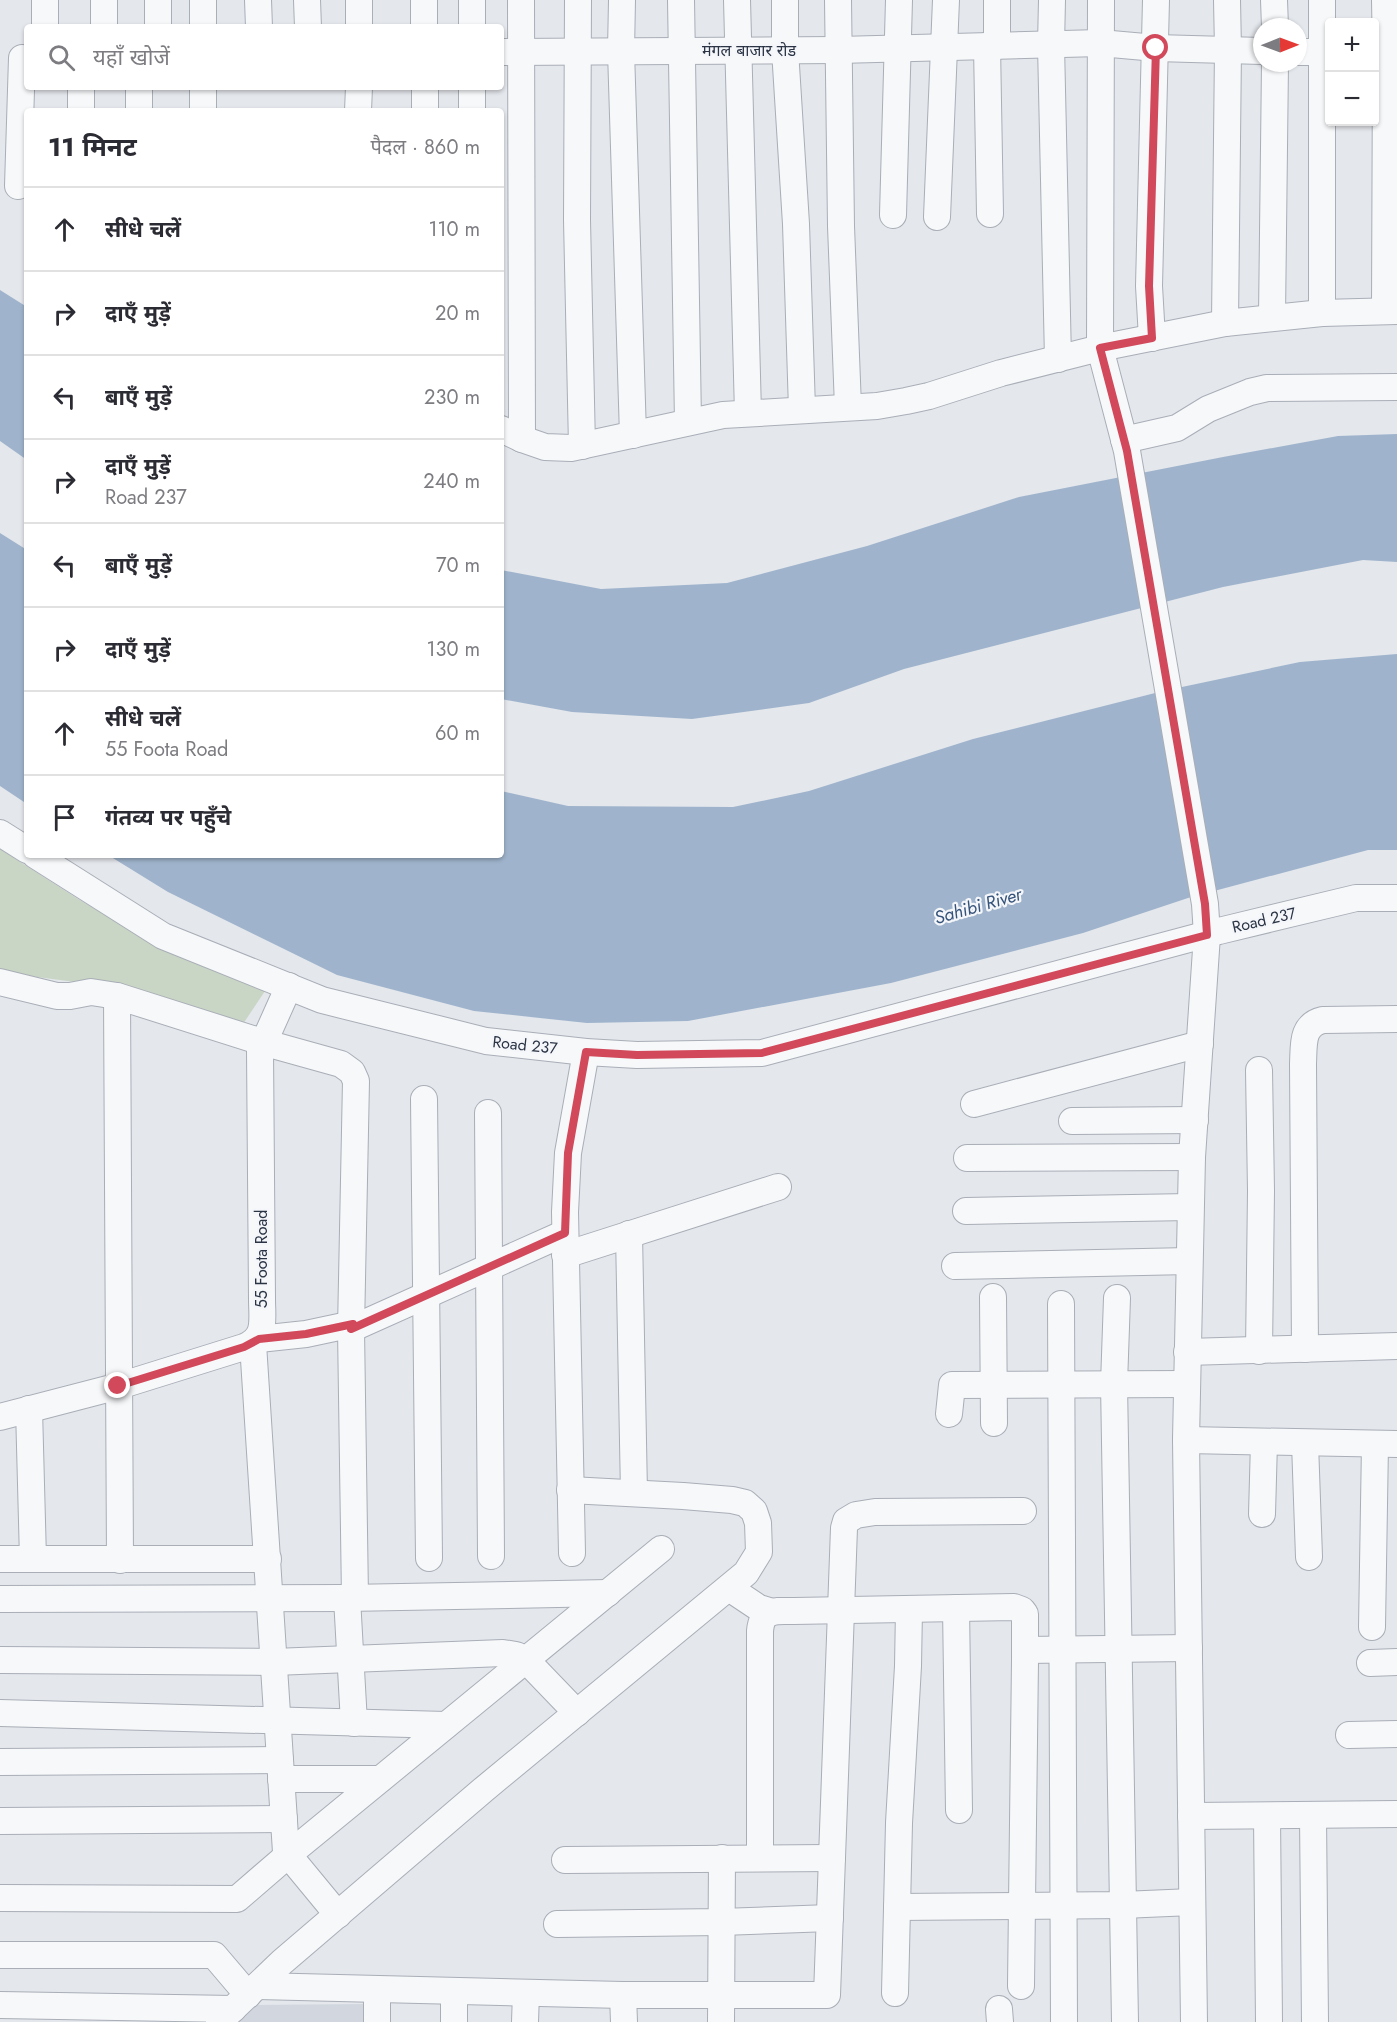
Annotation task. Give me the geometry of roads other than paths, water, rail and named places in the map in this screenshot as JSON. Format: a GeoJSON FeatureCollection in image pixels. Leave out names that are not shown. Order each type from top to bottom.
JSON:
{"type":"FeatureCollection","features":[{"type":"Feature","properties":{"kind":"street"},"geometry":{"type":"LineString","coordinates":[[45,0],[45,24]]}},
{"type":"Feature","properties":{"kind":"street"},"geometry":{"type":"LineString","coordinates":[[104,0],[104,24]]}},
{"type":"Feature","properties":{"kind":"street"},"geometry":{"type":"LineString","coordinates":[[158,0],[158,24]]}},
{"type":"Feature","properties":{"kind":"street"},"geometry":{"type":"LineString","coordinates":[[203,0],[203,24]]}},
{"type":"Feature","properties":{"kind":"street"},"geometry":{"type":"LineString","coordinates":[[258,0],[259,24]]}},
{"type":"Feature","properties":{"kind":"street"},"geometry":{"type":"LineString","coordinates":[[307,0],[308,24]]}},
{"type":"Feature","properties":{"kind":"street"},"geometry":{"type":"LineString","coordinates":[[358,0],[359,24]]}},
{"type":"Feature","properties":{"kind":"street"},"geometry":{"type":"LineString","coordinates":[[424,0],[424,24]]}},
{"type":"Feature","properties":{"kind":"street"},"geometry":{"type":"LineString","coordinates":[[472,0],[472,24]]}},
{"type":"Feature","properties":{"kind":"street"},"geometry":{"type":"LineString","coordinates":[[521,0],[511,52],[511,434],[545,447],[571,448],[723,415],[877,406],[929,396],[1002,373],[1100,348],[1226,323],[1322,313],[1391,311],[1385,0]]}},
{"type":"Feature","properties":{"kind":"street"},"geometry":{"type":"LineString","coordinates":[[579,0],[578,220],[582,446]]}},
{"type":"Feature","properties":{"kind":"street"},"geometry":{"type":"LineString","coordinates":[[622,0],[621,51],[633,435]]}},
{"type":"Feature","properties":{"kind":"street"},"geometry":{"type":"LineString","coordinates":[[681,0],[688,422]]}},
{"type":"Feature","properties":{"kind":"street"},"geometry":{"type":"LineString","coordinates":[[737,0],[748,413]]}},
{"type":"Feature","properties":{"kind":"street"},"geometry":{"type":"LineString","coordinates":[[785,0],[785,50],[796,224],[802,409]]}},
{"type":"Feature","properties":{"kind":"street"},"geometry":{"type":"LineString","coordinates":[[838,0],[841,226],[848,407]]}},
{"type":"Feature","properties":{"kind":"street"},"geometry":{"type":"LineString","coordinates":[[893,215],[899,0]]}},
{"type":"Feature","properties":{"kind":"street"},"geometry":{"type":"LineString","coordinates":[[937,217],[946,47],[946,0]]}},
{"type":"Feature","properties":{"kind":"street"},"geometry":{"type":"LineString","coordinates":[[990,214],[992,46],[997,0]]}},
{"type":"Feature","properties":{"kind":"street"},"geometry":{"type":"LineString","coordinates":[[1052,0],[1058,359]]}},
{"type":"Feature","properties":{"kind":"street"},"geometry":{"type":"LineString","coordinates":[[1101,0],[1100,348],[1126,446],[1205,904],[1207,935],[1192,1157],[1185,1440],[1194,2022]]}},
{"type":"Feature","properties":{"kind":"street"},"geometry":{"type":"LineString","coordinates":[[1152,338],[1149,286],[1156,0]]}},
{"type":"Feature","properties":{"kind":"street"},"geometry":{"type":"LineString","coordinates":[[1226,323],[1227,0]]}},
{"type":"Feature","properties":{"kind":"street"},"geometry":{"type":"LineString","coordinates":[[1274,0],[1275,18]]}},
{"type":"Feature","properties":{"kind":"street"},"geometry":{"type":"LineString","coordinates":[[1322,0],[1317,52],[1322,313]]}},
{"type":"Feature","properties":{"kind":"street","name":"मंगल बाजार रोड"},"geometry":{"type":"LineString","coordinates":[[511,52],[839,50],[1100,43],[1156,48],[1253,51]]}},
{"type":"Feature","properties":{"kind":"street"},"geometry":{"type":"LineString","coordinates":[[15,183],[16,58]]}},
{"type":"Feature","properties":{"kind":"street"},"geometry":{"type":"LineString","coordinates":[[1272,317],[1275,72]]}},
{"type":"Feature","properties":{"kind":"street"},"geometry":{"type":"LineString","coordinates":[[81,90],[81,108]]}},
{"type":"Feature","properties":{"kind":"street"},"geometry":{"type":"LineString","coordinates":[[139,90],[139,108]]}},
{"type":"Feature","properties":{"kind":"street"},"geometry":{"type":"LineString","coordinates":[[203,90],[203,108]]}},
{"type":"Feature","properties":{"kind":"street"},"geometry":{"type":"LineString","coordinates":[[358,108],[359,90]]}},
{"type":"Feature","properties":{"kind":"street"},"geometry":{"type":"LineString","coordinates":[[424,108],[425,90]]}},
{"type":"Feature","properties":{"kind":"street"},"geometry":{"type":"LineString","coordinates":[[472,90],[472,108]]}},
{"type":"Feature","properties":{"kind":"street"},"geometry":{"type":"LineString","coordinates":[[1126,446],[1177,428],[1208,409],[1250,392],[1267,388],[1397,387]]}},
{"type":"Feature","properties":{"kind":"street"},"geometry":{"type":"LineString","coordinates":[[0,833],[24,848]]}},
{"type":"Feature","properties":{"kind":"street","name":"Road 237"},"geometry":{"type":"LineString","coordinates":[[39,858],[163,936],[322,1000],[486,1041],[637,1055],[762,1053],[1207,935],[1356,898],[1397,898]]}},
{"type":"Feature","properties":{"kind":"street"},"geometry":{"type":"LineString","coordinates":[[0,982],[57,996],[91,992],[117,996],[262,1042],[341,1064],[352,1072],[356,1081],[350,1659],[354,1723]]}},
{"type":"Feature","properties":{"kind":"street","name":"55 Foota Road"},"geometry":{"type":"LineString","coordinates":[[288,1855],[270,1599],[256,1341],[262,1329],[259,1061],[262,1042],[289,986]]}},
{"type":"Feature","properties":{"kind":"street"},"geometry":{"type":"LineString","coordinates":[[117,996],[120,1560]]}},
{"type":"Feature","properties":{"kind":"street"},"geometry":{"type":"LineString","coordinates":[[1305,1349],[1303,1064],[1308,1027],[1314,1022],[1323,1020],[1397,1019]]}},
{"type":"Feature","properties":{"kind":"street"},"geometry":{"type":"LineString","coordinates":[[974,1104],[1200,1044]]}},
{"type":"Feature","properties":{"kind":"street"},"geometry":{"type":"LineString","coordinates":[[572,1553],[565,1244],[568,1153],[586,1052]]}},
{"type":"Feature","properties":{"kind":"street"},"geometry":{"type":"LineString","coordinates":[[1259,1070],[1261,1191],[1259,1350]]}},
{"type":"Feature","properties":{"kind":"street"},"geometry":{"type":"LineString","coordinates":[[424,1099],[429,1558]]}},
{"type":"Feature","properties":{"kind":"street"},"geometry":{"type":"LineString","coordinates":[[488,1113],[491,1556]]}},
{"type":"Feature","properties":{"kind":"street"},"geometry":{"type":"LineString","coordinates":[[1072,1121],[1195,1120]]}},
{"type":"Feature","properties":{"kind":"street"},"geometry":{"type":"LineString","coordinates":[[968,1158],[1192,1157]]}},
{"type":"Feature","properties":{"kind":"street"},"geometry":{"type":"LineString","coordinates":[[0,1417],[118,1386],[256,1341],[352,1326],[489,1267],[565,1244],[629,1234],[778,1187]]}},
{"type":"Feature","properties":{"kind":"street"},"geometry":{"type":"LineString","coordinates":[[966,1212],[1190,1207]]}},
{"type":"Feature","properties":{"kind":"street"},"geometry":{"type":"LineString","coordinates":[[629,1234],[634,1493]]}},
{"type":"Feature","properties":{"kind":"street"},"geometry":{"type":"LineString","coordinates":[[955,1266],[1189,1261]]}},
{"type":"Feature","properties":{"kind":"street"},"geometry":{"type":"LineString","coordinates":[[993,1297],[994,1423]]}},
{"type":"Feature","properties":{"kind":"street"},"geometry":{"type":"LineString","coordinates":[[1117,1299],[1114,1384],[1125,2022]]}},
{"type":"Feature","properties":{"kind":"street"},"geometry":{"type":"LineString","coordinates":[[1061,1304],[1064,2022]]}},
{"type":"Feature","properties":{"kind":"street"},"geometry":{"type":"LineString","coordinates":[[1187,1352],[1397,1346]]}},
{"type":"Feature","properties":{"kind":"street"},"geometry":{"type":"LineString","coordinates":[[949,1414],[952,1385],[1186,1384]]}},
{"type":"Feature","properties":{"kind":"street"},"geometry":{"type":"LineString","coordinates":[[29,1409],[33,1559]]}},
{"type":"Feature","properties":{"kind":"street"},"geometry":{"type":"LineString","coordinates":[[1185,1440],[1386,1444],[1372,1627]]}},
{"type":"Feature","properties":{"kind":"street"},"geometry":{"type":"LineString","coordinates":[[1262,1515],[1264,1442]]}},
{"type":"Feature","properties":{"kind":"street"},"geometry":{"type":"LineString","coordinates":[[1305,1443],[1309,1557]]}},
{"type":"Feature","properties":{"kind":"street"},"geometry":{"type":"LineString","coordinates":[[239,2003],[483,1790],[738,1580],[759,1552],[758,1523],[754,1511],[745,1503],[732,1500],[570,1490]]}},
{"type":"Feature","properties":{"kind":"street"},"geometry":{"type":"LineString","coordinates":[[0,2005],[239,2003],[377,1990],[623,1995],[827,1995],[846,1521],[851,1517],[875,1512],[1023,1511]]}},
{"type":"Feature","properties":{"kind":"street"},"geometry":{"type":"LineString","coordinates":[[0,1898],[237,1899],[661,1549]]}},
{"type":"Feature","properties":{"kind":"street"},"geometry":{"type":"LineString","coordinates":[[0,1559],[268,1559]]}},
{"type":"Feature","properties":{"kind":"street"},"geometry":{"type":"LineString","coordinates":[[738,1580],[759,1608],[772,1612],[1014,1607],[1025,1614],[1021,1986]]}},
{"type":"Feature","properties":{"kind":"street"},"geometry":{"type":"LineString","coordinates":[[0,1599],[270,1599],[608,1593]]}},
{"type":"Feature","properties":{"kind":"street"},"geometry":{"type":"LineString","coordinates":[[956,1608],[959,1810]]}},
{"type":"Feature","properties":{"kind":"street"},"geometry":{"type":"LineString","coordinates":[[895,1993],[899,1823],[909,1609]]}},
{"type":"Feature","properties":{"kind":"street"},"geometry":{"type":"LineString","coordinates":[[759,1858],[760,1631],[765,1615],[772,1612]]}},
{"type":"Feature","properties":{"kind":"street"},"geometry":{"type":"LineString","coordinates":[[1025,1650],[1189,1648]]}},
{"type":"Feature","properties":{"kind":"street"},"geometry":{"type":"LineString","coordinates":[[0,1660],[274,1662],[503,1653],[516,1655],[526,1660],[578,1713]]}},
{"type":"Feature","properties":{"kind":"street"},"geometry":{"type":"LineString","coordinates":[[1370,1663],[1397,1662]]}},
{"type":"Feature","properties":{"kind":"street"},"geometry":{"type":"LineString","coordinates":[[0,1713],[446,1725]]}},
{"type":"Feature","properties":{"kind":"street"},"geometry":{"type":"LineString","coordinates":[[1349,1735],[1397,1734]]}},
{"type":"Feature","properties":{"kind":"street"},"geometry":{"type":"LineString","coordinates":[[0,1762],[281,1770],[380,1779]]}},
{"type":"Feature","properties":{"kind":"street"},"geometry":{"type":"LineString","coordinates":[[1191,1816],[1397,1814]]}},
{"type":"Feature","properties":{"kind":"street"},"geometry":{"type":"LineString","coordinates":[[1267,1816],[1269,2022]]}},
{"type":"Feature","properties":{"kind":"street"},"geometry":{"type":"LineString","coordinates":[[1313,1816],[1315,2022]]}},
{"type":"Feature","properties":{"kind":"street"},"geometry":{"type":"LineString","coordinates":[[0,1821],[284,1819]]}},
{"type":"Feature","properties":{"kind":"street"},"geometry":{"type":"LineString","coordinates":[[288,1855],[338,1915]]}},
{"type":"Feature","properties":{"kind":"street"},"geometry":{"type":"LineString","coordinates":[[721,2022],[722,1858]]}},
{"type":"Feature","properties":{"kind":"street"},"geometry":{"type":"LineString","coordinates":[[565,1860],[831,1858]]}},
{"type":"Feature","properties":{"kind":"street"},"geometry":{"type":"LineString","coordinates":[[897,1907],[1122,1905],[1192,1902]]}},
{"type":"Feature","properties":{"kind":"street"},"geometry":{"type":"LineString","coordinates":[[557,1924],[721,1922],[830,1917]]}},
{"type":"Feature","properties":{"kind":"street"},"geometry":{"type":"LineString","coordinates":[[0,1955],[214,1955],[239,2003]]}},
{"type":"Feature","properties":{"kind":"street"},"geometry":{"type":"LineString","coordinates":[[377,1990],[377,2022]]}},
{"type":"Feature","properties":{"kind":"street"},"geometry":{"type":"LineString","coordinates":[[454,1991],[454,2022]]}},
{"type":"Feature","properties":{"kind":"street"},"geometry":{"type":"LineString","coordinates":[[525,2022],[526,1993]]}},
{"type":"Feature","properties":{"kind":"street"},"geometry":{"type":"LineString","coordinates":[[623,1995],[624,2022]]}},
{"type":"Feature","properties":{"kind":"water"},"geometry":{"type":"Polygon","coordinates":[[[0,290],[24,305],[24,458],[0,441],[0,290]]]}},
{"type":"Feature","properties":{"kind":"water"},"geometry":{"type":"Polygon","coordinates":[[[1397,434],[1397,562],[1363,560],[1223,587],[904,669],[809,703],[692,719],[572,712],[504,700],[504,571],[601,589],[727,583],[867,546],[1019,497],[1338,436],[1397,434]]]}},
{"type":"Feature","properties":{"kind":"water"},"geometry":{"type":"Polygon","coordinates":[[[0,533],[24,548],[24,802],[0,786],[0,533]]]}},
{"type":"Feature","properties":{"kind":"water","name":"Sahibi River"},"geometry":{"type":"Polygon","coordinates":[[[1397,654],[1397,850],[1368,850],[1188,898],[1083,933],[891,983],[688,1021],[587,1023],[474,1011],[337,975],[168,892],[113,858],[504,858],[504,792],[568,806],[733,807],[809,791],[973,739],[1163,691],[1300,662],[1397,654]]]}}]}
